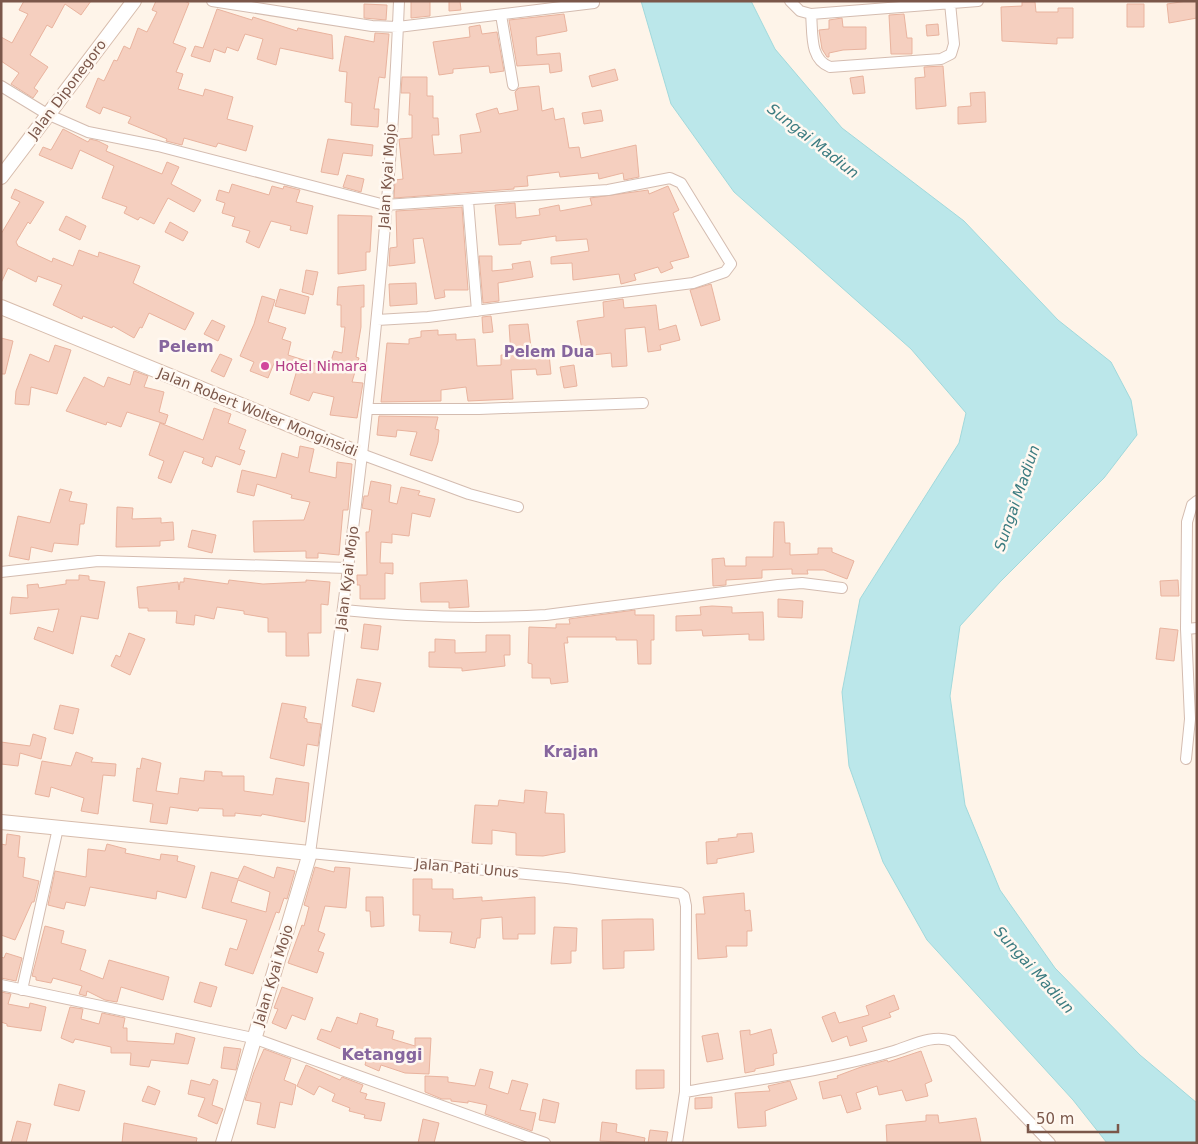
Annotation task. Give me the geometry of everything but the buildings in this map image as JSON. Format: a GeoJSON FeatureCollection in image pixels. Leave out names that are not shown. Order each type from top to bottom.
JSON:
{"type":"FeatureCollection","features":[{"type":"Feature","properties":{"kind":"street","name":"Jalan Diponegoro"},"geometry":{"type":"LineString","coordinates":[[1,176],[134,1]]}},
{"type":"Feature","properties":{"kind":"street"},"geometry":{"type":"LineString","coordinates":[[212,1],[372,26],[398,27],[594,3]]}},
{"type":"Feature","properties":{"kind":"street","name":"Jalan Kyai Mojo"},"geometry":{"type":"LineString","coordinates":[[223,1143],[310,853],[344,610],[367,410],[385,205],[399,1]]}},
{"type":"Feature","properties":{"kind":"street"},"geometry":{"type":"LineString","coordinates":[[790,1],[800,11],[811,14],[978,1]]}},
{"type":"Feature","properties":{"kind":"street"},"geometry":{"type":"LineString","coordinates":[[811,14],[815,53],[818,60],[830,67],[941,59],[951,54],[954,44],[950,3]]}},
{"type":"Feature","properties":{"kind":"street"},"geometry":{"type":"LineString","coordinates":[[501,15],[513,84]]}},
{"type":"Feature","properties":{"kind":"street"},"geometry":{"type":"LineString","coordinates":[[1,86],[47,114],[88,132],[158,146],[385,205],[468,201],[608,190],[670,178],[681,183],[731,264],[724,272],[693,283],[477,311],[376,320]]}},
{"type":"Feature","properties":{"kind":"street"},"geometry":{"type":"LineString","coordinates":[[468,201],[477,311]]}},
{"type":"Feature","properties":{"kind":"street","name":"Jalan Robert Wolter Monginsidi"},"geometry":{"type":"LineString","coordinates":[[1,307],[361,454],[469,494],[518,507]]}},
{"type":"Feature","properties":{"kind":"street"},"geometry":{"type":"LineString","coordinates":[[367,410],[479,409],[643,403]]}},
{"type":"Feature","properties":{"kind":"street"},"geometry":{"type":"LineString","coordinates":[[1186,759],[1190,719],[1191,629],[1187,522],[1192,505],[1197,500]]}},
{"type":"Feature","properties":{"kind":"street"},"geometry":{"type":"LineString","coordinates":[[1,572],[98,561],[348,568]]}},
{"type":"Feature","properties":{"kind":"street"},"geometry":{"type":"LineString","coordinates":[[344,610],[471,618],[509,618],[546,615],[802,582],[842,588]]}},
{"type":"Feature","properties":{"kind":"street","name":"Jalan Pati Unus"},"geometry":{"type":"LineString","coordinates":[[1,822],[567,878],[680,893],[684,896],[686,906],[685,1092],[677,1143]]}},
{"type":"Feature","properties":{"kind":"street"},"geometry":{"type":"LineString","coordinates":[[22,990],[58,828]]}},
{"type":"Feature","properties":{"kind":"street"},"geometry":{"type":"LineString","coordinates":[[1,985],[253,1038],[545,1143]]}},
{"type":"Feature","properties":{"kind":"street"},"geometry":{"type":"LineString","coordinates":[[685,1092],[797,1073],[876,1056],[942,1037],[952,1042],[1050,1143]]}},
{"type":"Feature","properties":{"kind":"water","name":"Sungai Madiun"},"geometry":{"type":"Polygon","coordinates":[[[641,1],[751,1],[775,49],[842,128],[964,221],[1058,320],[1111,362],[1131,400],[1137,435],[1104,478],[1000,582],[960,626],[950,696],[965,805],[1000,890],[1055,968],[1140,1055],[1197,1103],[1197,1143],[1107,1143],[1073,1100],[927,940],[883,862],[849,766],[842,692],[860,599],[959,443],[966,413],[911,349],[734,192],[671,104],[641,1]]]}},
{"type":"Feature","properties":{"kind":"place","name":"Hotel Nimara"},"geometry":{"type":"Point","coordinates":[265,366]}},
{"type":"Feature","properties":{"kind":"district","name":"Pelem"},"geometry":{"type":"Point","coordinates":[186,346]}},
{"type":"Feature","properties":{"kind":"district","name":"Pelem Dua"},"geometry":{"type":"Point","coordinates":[549,352]}},
{"type":"Feature","properties":{"kind":"district","name":"Krajan"},"geometry":{"type":"Point","coordinates":[571,752]}},
{"type":"Feature","properties":{"kind":"district","name":"Ketanggi"},"geometry":{"type":"Point","coordinates":[382,1054]}}]}
